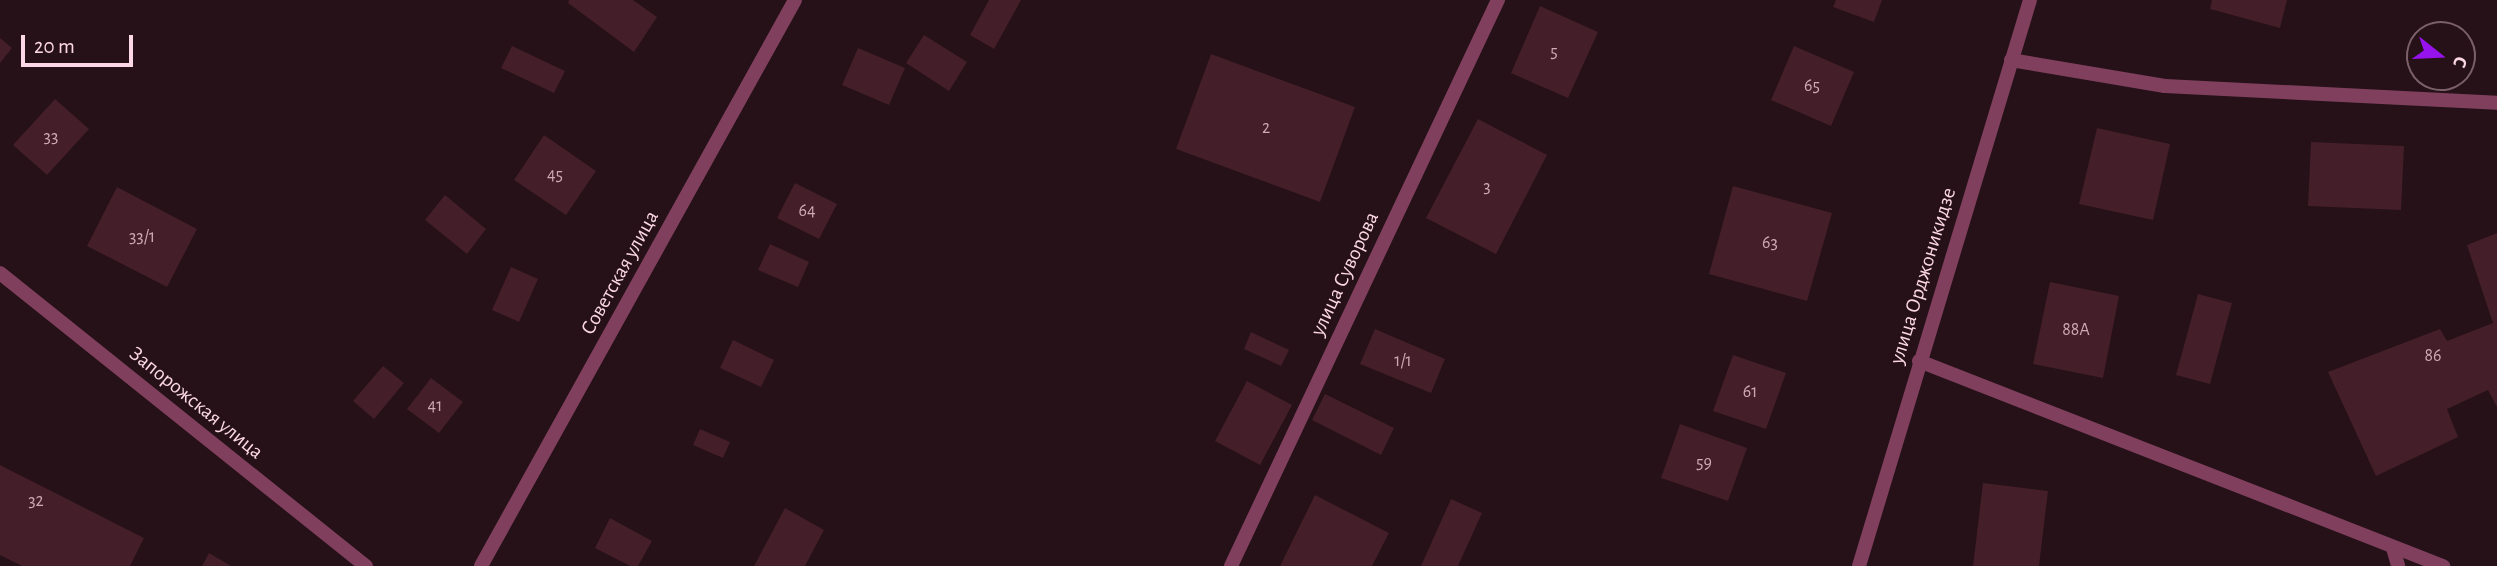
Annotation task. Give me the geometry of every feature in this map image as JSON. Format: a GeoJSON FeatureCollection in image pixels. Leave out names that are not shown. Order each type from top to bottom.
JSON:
{"type":"FeatureCollection","features":[{"type":"Feature","properties":{"kind":"street","name":"Советская улица"},"geometry":{"type":"LineString","coordinates":[[481,566],[795,0]]}},
{"type":"Feature","properties":{"kind":"street","name":"улица Суворова"},"geometry":{"type":"LineString","coordinates":[[1231,566],[1498,0]]}},
{"type":"Feature","properties":{"kind":"street","name":"улица Орджоникидзе"},"geometry":{"type":"LineString","coordinates":[[1859,566],[2029,0]]}},
{"type":"Feature","properties":{"kind":"street"},"geometry":{"type":"LineString","coordinates":[[2011,60],[2165,86],[2497,103]]}},
{"type":"Feature","properties":{"kind":"street","name":"Запорожская улица"},"geometry":{"type":"LineString","coordinates":[[0,273],[366,566]]}},
{"type":"Feature","properties":{"kind":"street"},"geometry":{"type":"LineString","coordinates":[[1919,361],[2443,566]]}},
{"type":"Feature","properties":{"kind":"street"},"geometry":{"type":"LineString","coordinates":[[2393,548],[2398,566]]}},
{"type":"Feature","properties":{"kind":"building"},"geometry":{"type":"Polygon","coordinates":[[[569,0],[633,0],[657,17],[634,52],[568,3],[569,0]]]}},
{"type":"Feature","properties":{"kind":"building"},"geometry":{"type":"Polygon","coordinates":[[[989,0],[1021,0],[994,49],[970,35],[989,0]]]}},
{"type":"Feature","properties":{"kind":"building"},"geometry":{"type":"Polygon","coordinates":[[[1836,0],[1882,0],[1874,22],[1833,7],[1836,0]]]}},
{"type":"Feature","properties":{"kind":"building"},"geometry":{"type":"Polygon","coordinates":[[[2212,0],[2287,0],[2280,28],[2210,9],[2212,0]]]}},
{"type":"Feature","properties":{"kind":"building"},"geometry":{"type":"Polygon","coordinates":[[[1540,6],[1598,32],[1568,98],[1511,73],[1540,6]]]}},
{"type":"Feature","properties":{"kind":"building"},"geometry":{"type":"Polygon","coordinates":[[[924,35],[967,62],[949,91],[906,63],[924,35]]]}},
{"type":"Feature","properties":{"kind":"building"},"geometry":{"type":"Polygon","coordinates":[[[0,38],[12,48],[0,63],[0,38]]]}},
{"type":"Feature","properties":{"kind":"building"},"geometry":{"type":"Polygon","coordinates":[[[512,46],[565,71],[554,93],[501,68],[512,46]]]}},
{"type":"Feature","properties":{"kind":"building"},"geometry":{"type":"Polygon","coordinates":[[[1794,46],[1854,72],[1831,126],[1771,100],[1794,46]]]}},
{"type":"Feature","properties":{"kind":"building"},"geometry":{"type":"Polygon","coordinates":[[[858,48],[905,68],[889,105],[842,85],[858,48]]]}},
{"type":"Feature","properties":{"kind":"building"},"geometry":{"type":"Polygon","coordinates":[[[1211,54],[1355,107],[1320,202],[1176,149],[1211,54]]]}},
{"type":"Feature","properties":{"kind":"building"},"geometry":{"type":"Polygon","coordinates":[[[55,99],[89,129],[47,175],[13,145],[55,99]]]}},
{"type":"Feature","properties":{"kind":"building"},"geometry":{"type":"Polygon","coordinates":[[[1478,119],[1547,155],[1496,254],[1426,218],[1478,119]]]}},
{"type":"Feature","properties":{"kind":"building"},"geometry":{"type":"Polygon","coordinates":[[[2097,128],[2170,144],[2153,220],[2079,204],[2097,128]]]}},
{"type":"Feature","properties":{"kind":"building"},"geometry":{"type":"Polygon","coordinates":[[[544,135],[596,171],[566,215],[514,180],[544,135]]]}},
{"type":"Feature","properties":{"kind":"building"},"geometry":{"type":"Polygon","coordinates":[[[2311,142],[2404,146],[2401,210],[2308,206],[2311,142]]]}},
{"type":"Feature","properties":{"kind":"building"},"geometry":{"type":"Polygon","coordinates":[[[795,183],[837,204],[819,239],[777,218],[795,183]]]}},
{"type":"Feature","properties":{"kind":"building"},"geometry":{"type":"Polygon","coordinates":[[[1733,186],[1832,213],[1807,301],[1709,274],[1733,186]]]}},
{"type":"Feature","properties":{"kind":"building"},"geometry":{"type":"Polygon","coordinates":[[[117,187],[197,229],[167,287],[87,246],[117,187]]]}},
{"type":"Feature","properties":{"kind":"building"},"geometry":{"type":"Polygon","coordinates":[[[445,195],[486,229],[467,254],[425,220],[445,195]]]}},
{"type":"Feature","properties":{"kind":"building"},"geometry":{"type":"Polygon","coordinates":[[[2497,233],[2497,407],[2488,390],[2447,409],[2458,437],[2376,476],[2328,372],[2440,329],[2447,341],[2493,323],[2467,245],[2497,233]]]}},
{"type":"Feature","properties":{"kind":"building"},"geometry":{"type":"Polygon","coordinates":[[[770,244],[809,262],[798,287],[758,270],[770,244]]]}},
{"type":"Feature","properties":{"kind":"building"},"geometry":{"type":"Polygon","coordinates":[[[511,267],[538,279],[519,322],[492,310],[511,267]]]}},
{"type":"Feature","properties":{"kind":"building"},"geometry":{"type":"Polygon","coordinates":[[[2050,282],[2119,296],[2103,378],[2033,364],[2050,282]]]}},
{"type":"Feature","properties":{"kind":"building"},"geometry":{"type":"Polygon","coordinates":[[[2198,294],[2232,303],[2210,384],[2176,375],[2198,294]]]}},
{"type":"Feature","properties":{"kind":"building"},"geometry":{"type":"Polygon","coordinates":[[[1375,329],[1445,359],[1431,393],[1360,364],[1375,329]]]}},
{"type":"Feature","properties":{"kind":"building"},"geometry":{"type":"Polygon","coordinates":[[[1251,332],[1289,350],[1281,366],[1244,349],[1251,332]]]}},
{"type":"Feature","properties":{"kind":"building"},"geometry":{"type":"Polygon","coordinates":[[[733,340],[774,360],[761,387],[720,368],[733,340]]]}},
{"type":"Feature","properties":{"kind":"building"},"geometry":{"type":"Polygon","coordinates":[[[1733,355],[1786,373],[1766,429],[1713,411],[1733,355]]]}},
{"type":"Feature","properties":{"kind":"building"},"geometry":{"type":"Polygon","coordinates":[[[383,366],[404,383],[374,419],[353,401],[383,366]]]}},
{"type":"Feature","properties":{"kind":"building"},"geometry":{"type":"Polygon","coordinates":[[[431,378],[463,402],[439,433],[407,409],[431,378]]]}},
{"type":"Feature","properties":{"kind":"building"},"geometry":{"type":"Polygon","coordinates":[[[1247,381],[1292,405],[1260,465],[1215,441],[1247,381]]]}},
{"type":"Feature","properties":{"kind":"building"},"geometry":{"type":"Polygon","coordinates":[[[1325,394],[1394,428],[1381,455],[1312,420],[1325,394]]]}},
{"type":"Feature","properties":{"kind":"building"},"geometry":{"type":"Polygon","coordinates":[[[1680,424],[1747,448],[1728,501],[1661,478],[1680,424]]]}},
{"type":"Feature","properties":{"kind":"building"},"geometry":{"type":"Polygon","coordinates":[[[700,429],[730,442],[723,458],[693,445],[700,429]]]}},
{"type":"Feature","properties":{"kind":"building"},"geometry":{"type":"Polygon","coordinates":[[[0,465],[144,538],[130,566],[22,566],[0,555],[0,465]]]}},
{"type":"Feature","properties":{"kind":"building"},"geometry":{"type":"Polygon","coordinates":[[[1983,483],[2048,491],[2039,566],[1973,566],[1983,483]]]}},
{"type":"Feature","properties":{"kind":"building"},"geometry":{"type":"Polygon","coordinates":[[[1315,495],[1389,533],[1372,566],[1280,566],[1315,495]]]}},
{"type":"Feature","properties":{"kind":"building"},"geometry":{"type":"Polygon","coordinates":[[[1451,499],[1482,513],[1458,566],[1421,566],[1451,499]]]}},
{"type":"Feature","properties":{"kind":"building"},"geometry":{"type":"Polygon","coordinates":[[[785,508],[824,530],[805,566],[754,566],[785,508]]]}},
{"type":"Feature","properties":{"kind":"building"},"geometry":{"type":"Polygon","coordinates":[[[610,518],[652,541],[638,566],[630,566],[595,548],[610,518]]]}},
{"type":"Feature","properties":{"kind":"building"},"geometry":{"type":"Polygon","coordinates":[[[209,553],[231,566],[202,566],[209,553]]]}}]}
